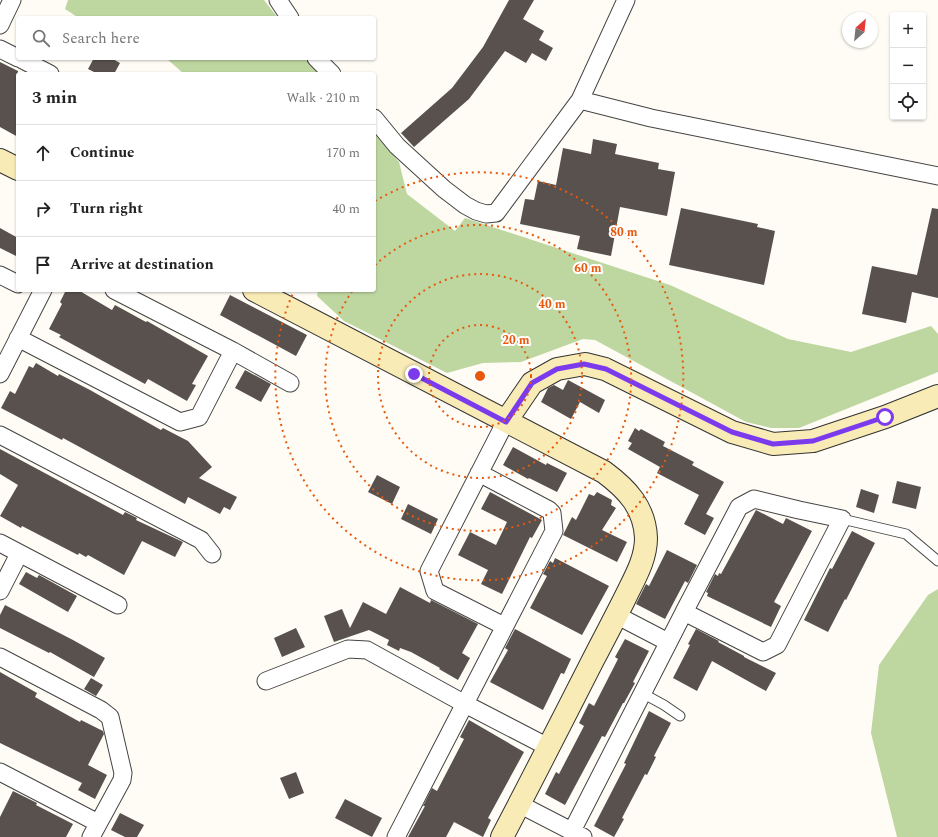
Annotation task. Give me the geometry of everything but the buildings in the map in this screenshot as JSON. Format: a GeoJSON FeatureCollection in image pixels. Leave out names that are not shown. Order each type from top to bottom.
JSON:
{"type":"FeatureCollection","features":[{"type":"Feature","properties":{"kind":"street"},"geometry":{"type":"LineString","coordinates":[[0,25],[12,0]]}},
{"type":"Feature","properties":{"kind":"street"},"geometry":{"type":"LineString","coordinates":[[278,0],[289,16]]}},
{"type":"Feature","properties":{"kind":"street"},"geometry":{"type":"LineString","coordinates":[[376,120],[397,146],[444,189],[476,211],[486,214],[496,213],[580,100],[626,0]]}},
{"type":"Feature","properties":{"kind":"street"},"geometry":{"type":"LineString","coordinates":[[0,49],[16,57]]}},
{"type":"Feature","properties":{"kind":"street"},"geometry":{"type":"LineString","coordinates":[[22,60],[46,72]]}},
{"type":"Feature","properties":{"kind":"street"},"geometry":{"type":"LineString","coordinates":[[318,60],[330,72]]}},
{"type":"Feature","properties":{"kind":"street"},"geometry":{"type":"LineString","coordinates":[[580,100],[651,118],[938,176]]}},
{"type":"Feature","properties":{"kind":"street"},"geometry":{"type":"LineString","coordinates":[[0,160],[16,168]]}},
{"type":"Feature","properties":{"kind":"street"},"geometry":{"type":"LineString","coordinates":[[0,275],[16,283]]}},
{"type":"Feature","properties":{"kind":"street"},"geometry":{"type":"LineString","coordinates":[[0,374],[18,338],[37,292]]}},
{"type":"Feature","properties":{"kind":"street"},"geometry":{"type":"LineString","coordinates":[[118,292],[233,351],[290,383]]}},
{"type":"Feature","properties":{"kind":"street"},"geometry":{"type":"LineString","coordinates":[[258,292],[604,472],[618,482],[635,502],[644,527],[646,539],[641,565],[502,837]]}},
{"type":"Feature","properties":{"kind":"street"},"geometry":{"type":"LineString","coordinates":[[18,338],[180,422],[199,417],[233,351]]}},
{"type":"Feature","properties":{"kind":"street"},"geometry":{"type":"LineString","coordinates":[[504,626],[435,591],[429,571],[506,422],[532,383],[557,369],[584,364],[606,369],[732,432],[773,444],[813,441],[885,417],[938,396]]}},
{"type":"Feature","properties":{"kind":"street"},"geometry":{"type":"LineString","coordinates":[[0,435],[201,540],[212,554]]}},
{"type":"Feature","properties":{"kind":"street"},"geometry":{"type":"LineString","coordinates":[[396,837],[554,531],[552,513],[549,510],[479,473]]}},
{"type":"Feature","properties":{"kind":"street"},"geometry":{"type":"LineString","coordinates":[[520,804],[578,834],[642,693],[668,642],[739,507],[754,498],[799,510],[842,519],[777,645],[763,652],[684,612]]}},
{"type":"Feature","properties":{"kind":"street"},"geometry":{"type":"LineString","coordinates":[[0,543],[118,605]]}},
{"type":"Feature","properties":{"kind":"street"},"geometry":{"type":"LineString","coordinates":[[0,591],[20,554]]}},
{"type":"Feature","properties":{"kind":"street"},"geometry":{"type":"LineString","coordinates":[[616,615],[668,642]]}},
{"type":"Feature","properties":{"kind":"street"},"geometry":{"type":"LineString","coordinates":[[266,681],[348,649],[367,650],[465,704],[548,747]]}},
{"type":"Feature","properties":{"kind":"street"},"geometry":{"type":"LineString","coordinates":[[0,657],[101,710],[110,717],[123,773],[122,780],[95,830],[0,772]]}},
{"type":"Feature","properties":{"kind":"lane"},"geometry":{"type":"LineString","coordinates":[[842,519],[906,534],[938,561]]}},
{"type":"Feature","properties":{"kind":"lane"},"geometry":{"type":"LineString","coordinates":[[642,693],[680,716]]}},
{"type":"Feature","properties":{"kind":"green space"},"geometry":{"type":"Polygon","coordinates":[[[68,0],[264,0],[276,16],[76,16],[65,9],[68,0]]]}},
{"type":"Feature","properties":{"kind":"green space"},"geometry":{"type":"Polygon","coordinates":[[[168,60],[311,60],[321,72],[182,72],[168,60]]]}},
{"type":"Feature","properties":{"kind":"green space"},"geometry":{"type":"Polygon","coordinates":[[[376,135],[399,162],[407,194],[455,231],[465,218],[670,285],[788,339],[851,352],[931,326],[938,334],[938,372],[799,428],[771,428],[746,422],[595,340],[583,339],[521,362],[483,363],[447,373],[344,321],[317,296],[318,292],[376,292],[376,135]]]}},
{"type":"Feature","properties":{"kind":"green space"},"geometry":{"type":"Polygon","coordinates":[[[938,589],[938,837],[897,837],[871,733],[879,665],[928,595],[938,589]]]}},
{"type":"Feature","properties":{"kind":"route"},"geometry":{"type":"LineString","coordinates":[[414,374],[506,422],[532,383],[557,369],[584,364],[606,369],[732,432],[773,444],[813,441],[885,417]]}}]}
